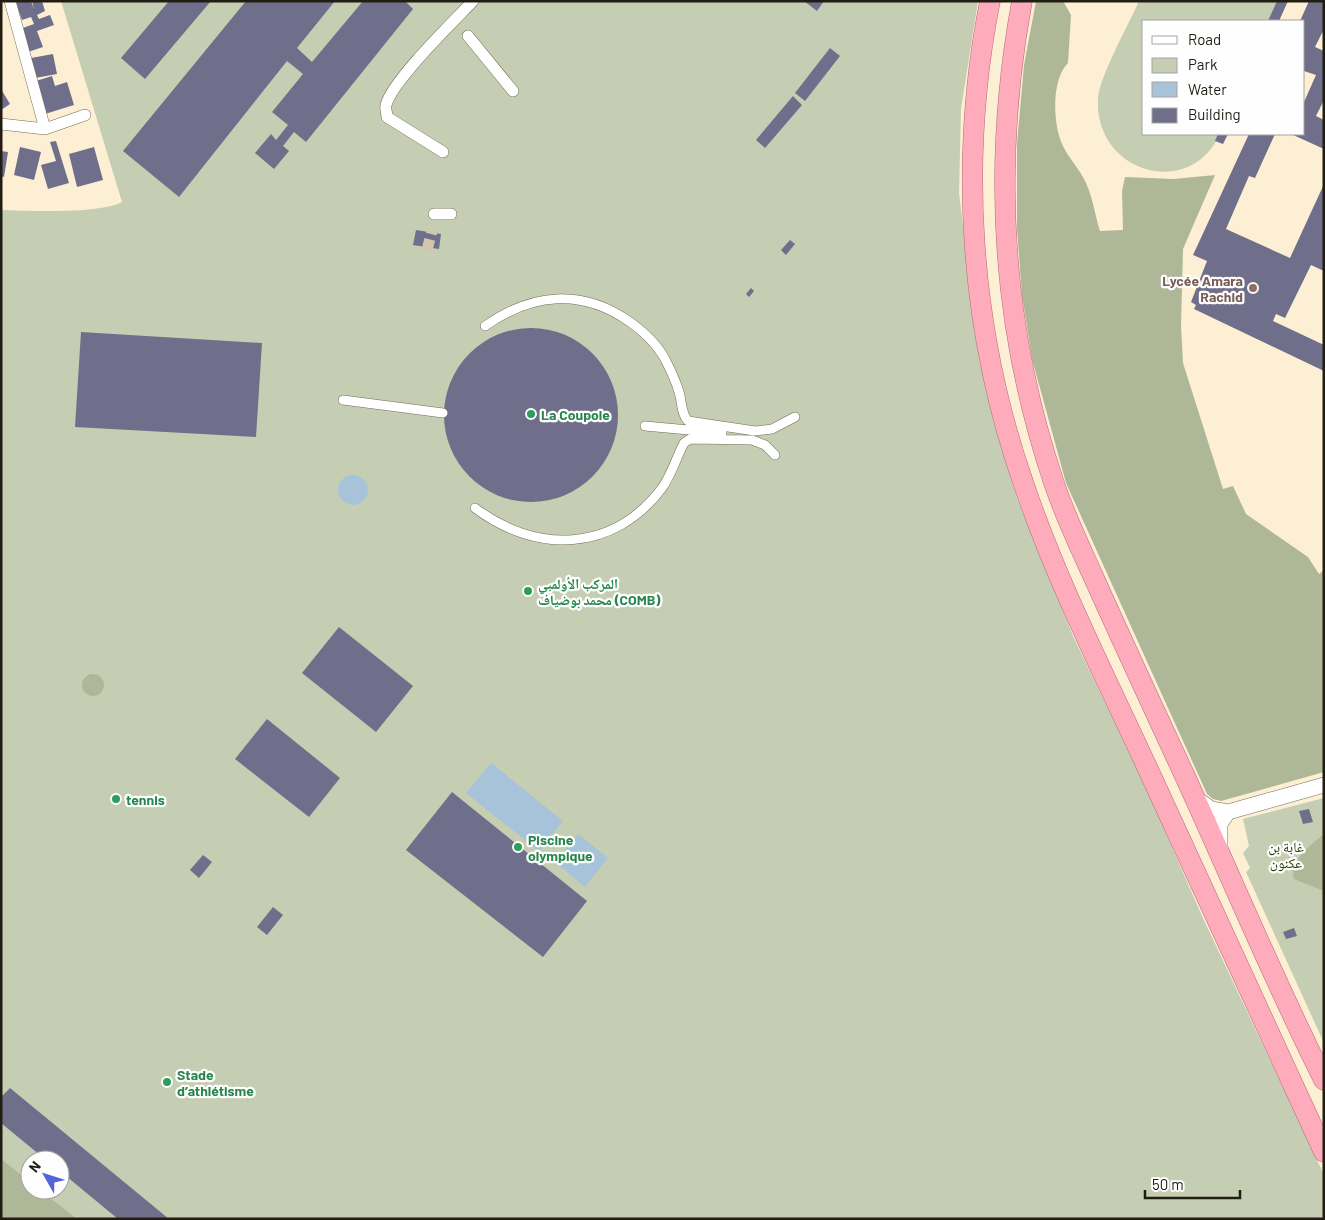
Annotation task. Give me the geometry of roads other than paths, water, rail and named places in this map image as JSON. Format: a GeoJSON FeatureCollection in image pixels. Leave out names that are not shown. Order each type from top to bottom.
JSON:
{"type":"FeatureCollection","features":[{"type":"Feature","properties":{"kind":"highway"},"geometry":{"type":"LineString","coordinates":[[990,1],[981,45],[974,114],[973,207],[986,341],[1008,434],[1033,511],[1091,646],[1324,1152]]}},
{"type":"Feature","properties":{"kind":"highway"},"geometry":{"type":"LineString","coordinates":[[1022,1],[1011,68],[1005,210],[1008,277],[1022,370],[1038,432],[1063,508],[1195,797],[1220,858],[1324,1080]]}},
{"type":"Feature","properties":{"kind":"street"},"geometry":{"type":"LineString","coordinates":[[10,1],[45,129]]}},
{"type":"Feature","properties":{"kind":"street"},"geometry":{"type":"LineString","coordinates":[[443,152],[387,117],[385,107],[393,91],[405,76],[473,1]]}},
{"type":"Feature","properties":{"kind":"street"},"geometry":{"type":"LineString","coordinates":[[468,36],[513,91]]}},
{"type":"Feature","properties":{"kind":"street"},"geometry":{"type":"LineString","coordinates":[[1,124],[45,129],[85,115]]}},
{"type":"Feature","properties":{"kind":"street"},"geometry":{"type":"LineString","coordinates":[[434,214],[451,214]]}},
{"type":"Feature","properties":{"kind":"street"},"geometry":{"type":"LineString","coordinates":[[485,326],[502,314],[542,300],[570,299],[604,306],[638,327],[664,358],[674,376],[684,415],[688,421],[765,445],[775,455]]}},
{"type":"Feature","properties":{"kind":"street"},"geometry":{"type":"LineString","coordinates":[[343,400],[443,413]]}},
{"type":"Feature","properties":{"kind":"street"},"geometry":{"type":"LineString","coordinates":[[475,508],[500,526],[537,539],[560,541],[606,532],[628,520],[646,505],[662,487],[687,440],[722,433],[764,431],[780,426],[795,417]]}},
{"type":"Feature","properties":{"kind":"street"},"geometry":{"type":"LineString","coordinates":[[645,426],[722,433]]}},
{"type":"Feature","properties":{"kind":"street"},"geometry":{"type":"LineString","coordinates":[[1195,797],[1211,809],[1228,812],[1324,786]]}},
{"type":"Feature","properties":{"kind":"street"},"geometry":{"type":"LineString","coordinates":[[1220,858],[1220,824],[1228,812]]}},
{"type":"Feature","properties":{"kind":"water"},"geometry":{"type":"Polygon","coordinates":[[[353,475],[364,479],[368,490],[364,501],[353,505],[342,501],[338,490],[342,479],[353,475]]]}},
{"type":"Feature","properties":{"kind":"water"},"geometry":{"type":"Polygon","coordinates":[[[491,763],[563,821],[539,851],[466,793],[491,763]]]}},
{"type":"Feature","properties":{"kind":"water"},"geometry":{"type":"Polygon","coordinates":[[[578,834],[608,858],[585,887],[555,862],[578,834]]]}},
{"type":"Feature","properties":{"kind":"tunnel"},"geometry":{"type":"LineString","coordinates":[[427,250],[432,231]]}},
{"type":"Feature","properties":{"kind":"place","name":"Lycée Amara Rachid"},"geometry":{"type":"Point","coordinates":[1253,288]}},
{"type":"Feature","properties":{"kind":"place","name":"La Coupole"},"geometry":{"type":"Point","coordinates":[531,414]}},
{"type":"Feature","properties":{"kind":"place","name":"المركب الأولمبي محمد بوضياف (COMB)"},"geometry":{"type":"Point","coordinates":[528,591]}},
{"type":"Feature","properties":{"kind":"place","name":"tennis"},"geometry":{"type":"Point","coordinates":[116,799]}},
{"type":"Feature","properties":{"kind":"place","name":"Piscine olympique"},"geometry":{"type":"Point","coordinates":[518,847]}},
{"type":"Feature","properties":{"kind":"place","name":"Stade d’athlétisme"},"geometry":{"type":"Point","coordinates":[167,1082]}},
{"type":"Feature","properties":{"kind":"park label","name":"غابة بن عكنون"},"geometry":{"type":"Point","coordinates":[1286,854]}}]}
